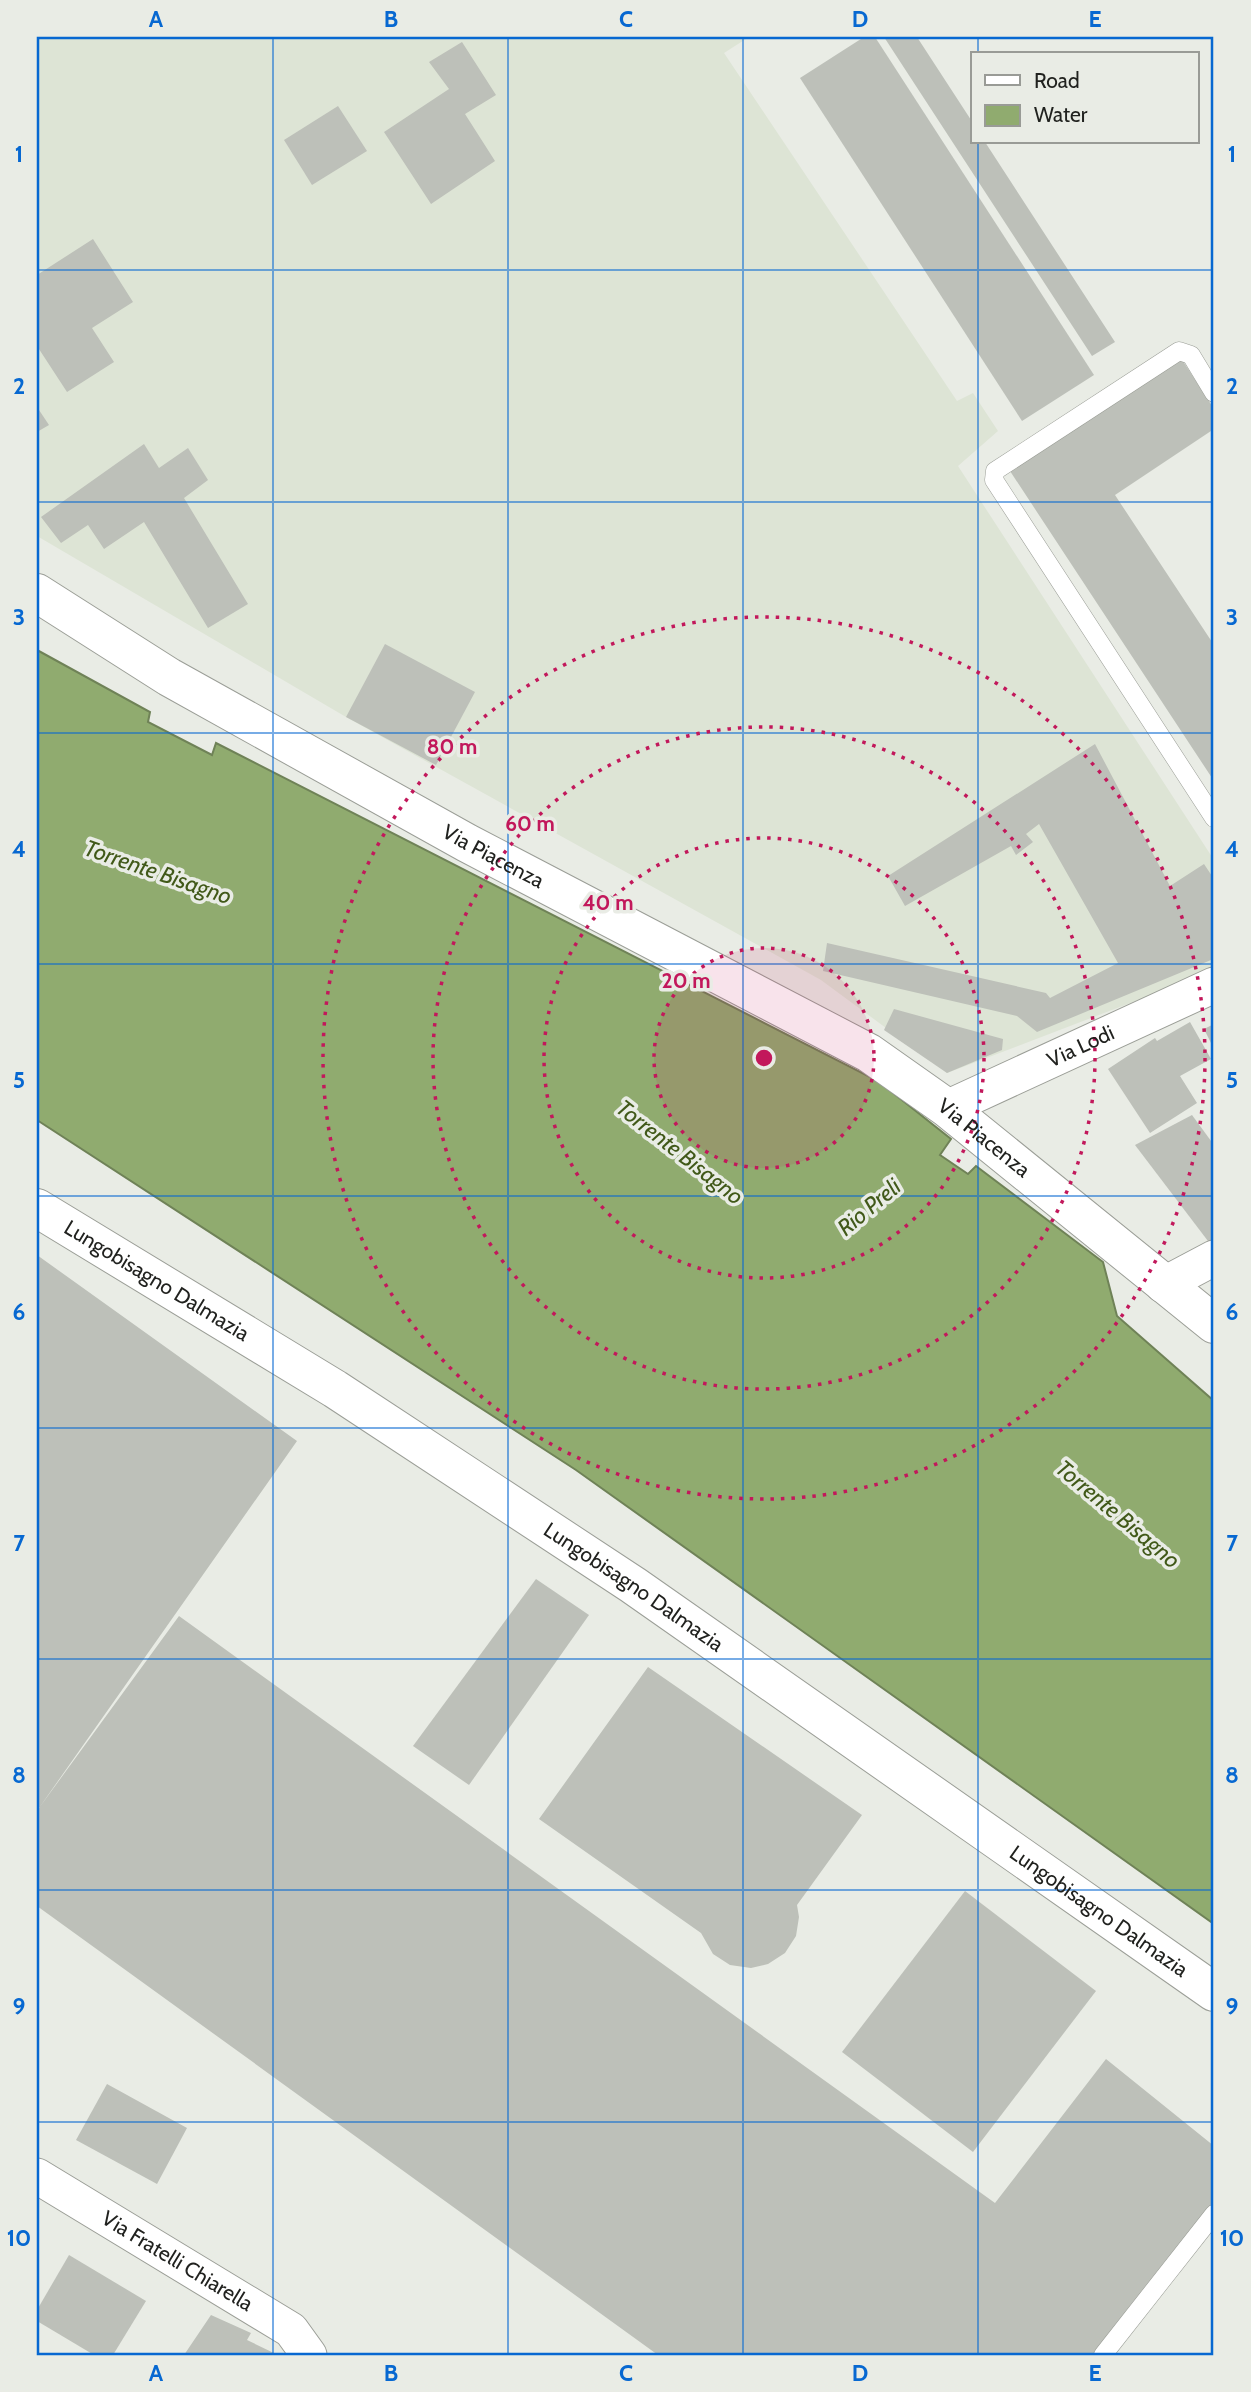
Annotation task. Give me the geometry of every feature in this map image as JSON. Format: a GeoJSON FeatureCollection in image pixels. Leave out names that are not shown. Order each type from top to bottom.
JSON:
{"type":"FeatureCollection","features":[{"type":"Feature","properties":{"kind":"main road","name":"Via Piacenza"},"geometry":{"type":"LineString","coordinates":[[37,593],[169,677],[455,836],[869,1053],[947,1108],[1214,1324]]}},
{"type":"Feature","properties":{"kind":"main road","name":"Lungobisagno Dalmazia"},"geometry":{"type":"LineString","coordinates":[[37,1208],[335,1389],[633,1585],[1214,1992]]}},
{"type":"Feature","properties":{"kind":"street","name":"Via Lodi"},"geometry":{"type":"LineString","coordinates":[[947,1108],[1214,985]]}},
{"type":"Feature","properties":{"kind":"street"},"geometry":{"type":"LineString","coordinates":[[1163,1285],[1214,1258]]}},
{"type":"Feature","properties":{"kind":"street","name":"Via Fratelli Chiarella"},"geometry":{"type":"LineString","coordinates":[[37,2176],[291,2330],[309,2355]]}},
{"type":"Feature","properties":{"kind":"lane"},"geometry":{"type":"LineString","coordinates":[[1214,393],[1191,355],[1179,351],[995,471],[994,480],[1214,818]]}},
{"type":"Feature","properties":{"kind":"lane"},"geometry":{"type":"LineString","coordinates":[[1103,2355],[1214,2214]]}},
{"type":"Feature","properties":{"kind":"shaded area"},"geometry":{"type":"Polygon","coordinates":[[[37,37],[749,37],[724,53],[957,401],[973,393],[998,431],[958,466],[1214,860],[1214,971],[947,1073],[821,980],[346,717],[37,536],[37,37]]]}},
{"type":"Feature","properties":{"kind":"water"},"geometry":{"type":"Polygon","coordinates":[[[37,650],[150,712],[148,722],[212,755],[216,743],[878,1081],[951,1139],[940,1155],[968,1174],[976,1166],[1103,1262],[1117,1316],[1214,1401],[1214,1924],[576,1470],[37,1120],[37,650]]]}},
{"type":"Feature","properties":{"kind":"building"},"geometry":{"type":"Polygon","coordinates":[[[864,37],[875,37],[1094,375],[1022,421],[800,78],[864,37]]]}},
{"type":"Feature","properties":{"kind":"building"},"geometry":{"type":"Polygon","coordinates":[[[884,37],[917,37],[971,120],[971,144],[986,144],[1115,342],[1092,356],[884,37]]]}},
{"type":"Feature","properties":{"kind":"building"},"geometry":{"type":"Polygon","coordinates":[[[462,42],[496,95],[465,114],[495,161],[431,204],[384,132],[449,89],[429,62],[462,42]]]}},
{"type":"Feature","properties":{"kind":"building"},"geometry":{"type":"Polygon","coordinates":[[[338,106],[367,151],[312,185],[284,140],[338,106]]]}},
{"type":"Feature","properties":{"kind":"building"},"geometry":{"type":"Polygon","coordinates":[[[93,239],[133,302],[92,328],[114,362],[67,392],[37,346],[37,275],[93,239]]]}},
{"type":"Feature","properties":{"kind":"building"},"geometry":{"type":"Polygon","coordinates":[[[1181,358],[1214,409],[1214,429],[1115,495],[1214,645],[1214,781],[1010,471],[1181,358]]]}},
{"type":"Feature","properties":{"kind":"building"},"geometry":{"type":"Polygon","coordinates":[[[37,407],[49,425],[37,432],[37,407]]]}},
{"type":"Feature","properties":{"kind":"building"},"geometry":{"type":"Polygon","coordinates":[[[144,444],[159,468],[188,448],[208,480],[184,498],[248,604],[208,628],[144,522],[104,549],[88,525],[61,543],[41,517],[144,444]]]}},
{"type":"Feature","properties":{"kind":"building"},"geometry":{"type":"Polygon","coordinates":[[[385,644],[475,692],[436,765],[346,717],[385,644]]]}},
{"type":"Feature","properties":{"kind":"building"},"geometry":{"type":"Polygon","coordinates":[[[1095,744],[1170,886],[1204,864],[1214,879],[1214,955],[1211,960],[1037,1032],[1017,1016],[823,971],[827,943],[1046,993],[1050,998],[1118,963],[1039,824],[1026,834],[1033,842],[1016,855],[1011,846],[905,906],[888,876],[1095,744]]]}},
{"type":"Feature","properties":{"kind":"building"},"geometry":{"type":"Polygon","coordinates":[[[894,1009],[1003,1039],[1002,1050],[947,1073],[884,1030],[894,1009]]]}},
{"type":"Feature","properties":{"kind":"building"},"geometry":{"type":"Polygon","coordinates":[[[1190,1022],[1211,1059],[1180,1076],[1197,1103],[1150,1133],[1108,1069],[1155,1038],[1157,1041],[1190,1022]]]}},
{"type":"Feature","properties":{"kind":"building"},"geometry":{"type":"Polygon","coordinates":[[[1214,1024],[1214,1049],[1204,1029],[1214,1024]]]}},
{"type":"Feature","properties":{"kind":"building"},"geometry":{"type":"Polygon","coordinates":[[[1192,1115],[1214,1145],[1214,1243],[1211,1245],[1135,1145],[1192,1115]]]}},
{"type":"Feature","properties":{"kind":"building"},"geometry":{"type":"Polygon","coordinates":[[[37,1255],[297,1441],[39,1808],[179,1616],[995,2203],[1106,2059],[1214,2146],[1214,2203],[1095,2355],[658,2355],[37,1906],[37,1255]]]}},
{"type":"Feature","properties":{"kind":"building"},"geometry":{"type":"Polygon","coordinates":[[[536,1579],[589,1615],[469,1785],[413,1746],[536,1579]]]}},
{"type":"Feature","properties":{"kind":"building"},"geometry":{"type":"Polygon","coordinates":[[[648,1667],[862,1815],[797,1905],[799,1917],[796,1936],[785,1953],[768,1964],[751,1968],[730,1965],[713,1954],[701,1933],[539,1819],[648,1667]]]}},
{"type":"Feature","properties":{"kind":"building"},"geometry":{"type":"Polygon","coordinates":[[[965,1891],[1096,1991],[973,2152],[842,2052],[965,1891]]]}},
{"type":"Feature","properties":{"kind":"building"},"geometry":{"type":"Polygon","coordinates":[[[107,2084],[187,2128],[157,2184],[76,2140],[107,2084]]]}},
{"type":"Feature","properties":{"kind":"building"},"geometry":{"type":"Polygon","coordinates":[[[69,2255],[146,2301],[113,2355],[94,2355],[37,2321],[37,2310],[69,2255]]]}},
{"type":"Feature","properties":{"kind":"building"},"geometry":{"type":"Polygon","coordinates":[[[211,2315],[251,2333],[247,2340],[278,2355],[184,2355],[211,2315]]]}},
{"type":"Feature","properties":{"kind":"water label","name":"Torrente Bisagno"},"geometry":{"type":"Point","coordinates":[158,872]}},
{"type":"Feature","properties":{"kind":"water label","name":"Torrente Bisagno"},"geometry":{"type":"Point","coordinates":[680,1152]}},
{"type":"Feature","properties":{"kind":"water label","name":"Rio Preli"},"geometry":{"type":"Point","coordinates":[869,1207]}},
{"type":"Feature","properties":{"kind":"water label","name":"Torrente Bisagno"},"geometry":{"type":"Point","coordinates":[1118,1514]}}]}
